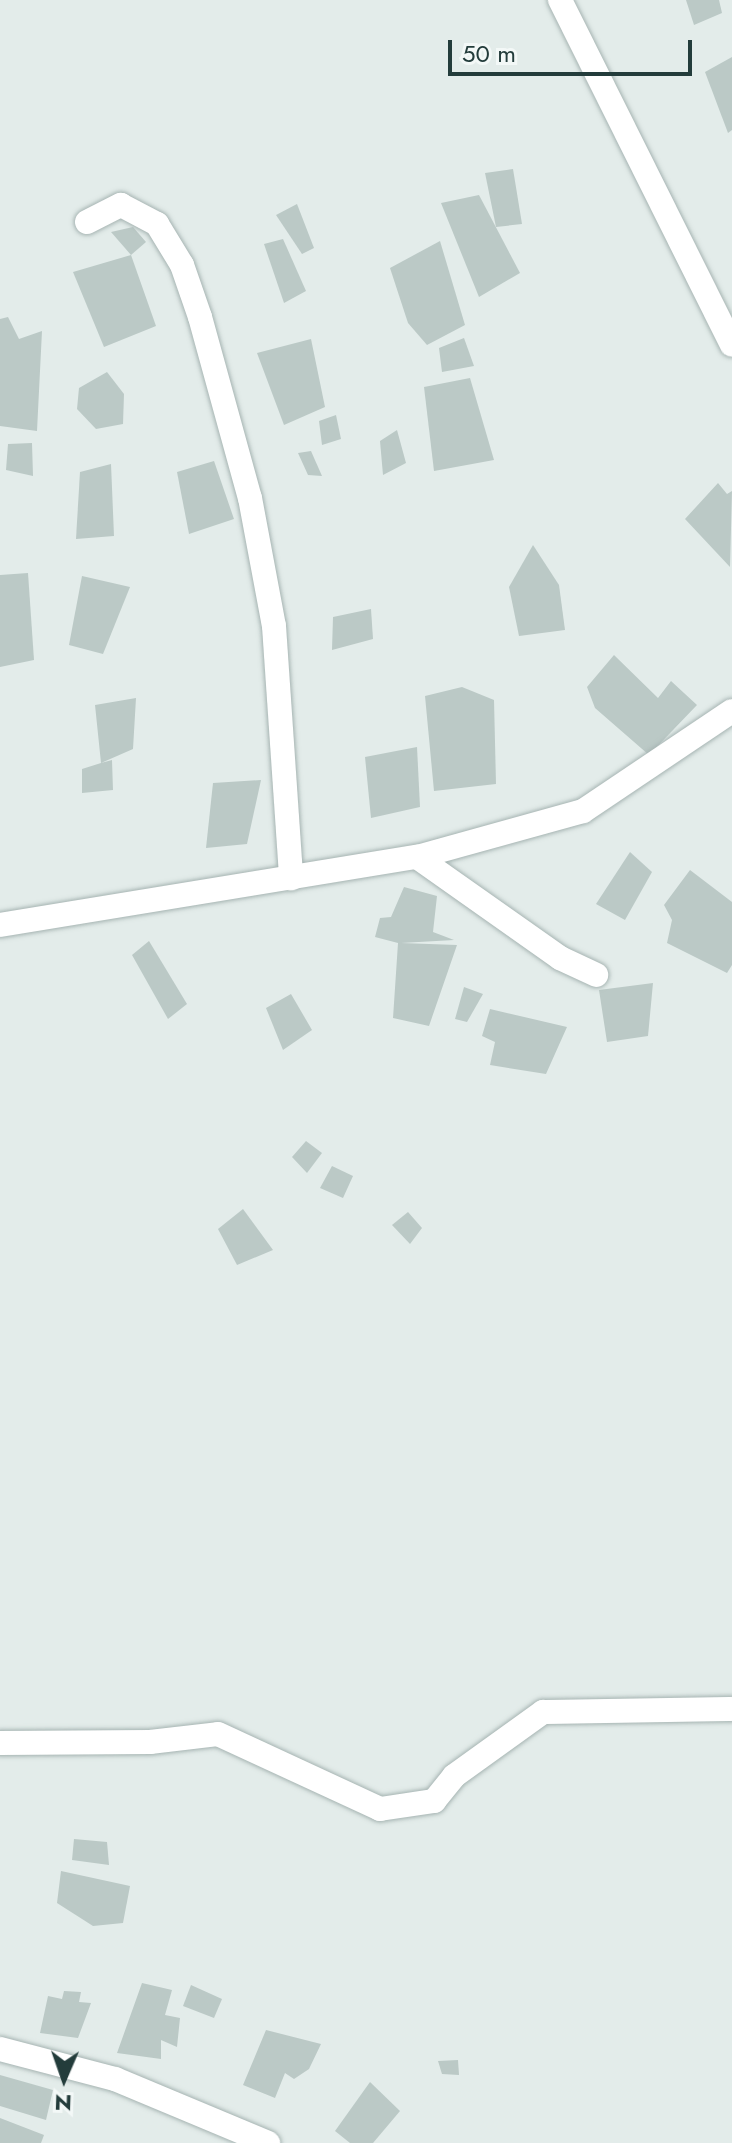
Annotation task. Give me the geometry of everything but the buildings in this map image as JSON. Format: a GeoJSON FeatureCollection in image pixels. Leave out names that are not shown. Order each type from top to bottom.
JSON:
{"type":"FeatureCollection","features":[{"type":"Feature","properties":{"kind":"street"},"geometry":{"type":"LineString","coordinates":[[560,0],[732,345]]}},
{"type":"Feature","properties":{"kind":"street"},"geometry":{"type":"LineString","coordinates":[[87,222],[121,205],[157,224],[182,265],[200,317],[250,498],[274,626],[291,878]]}},
{"type":"Feature","properties":{"kind":"street"},"geometry":{"type":"LineString","coordinates":[[0,925],[417,857],[583,811],[732,711]]}},
{"type":"Feature","properties":{"kind":"street"},"geometry":{"type":"LineString","coordinates":[[417,857],[560,958],[596,975]]}},
{"type":"Feature","properties":{"kind":"street"},"geometry":{"type":"LineString","coordinates":[[0,1743],[150,1742],[218,1734],[380,1809],[434,1801],[454,1776],[543,1712],[732,1709]]}},
{"type":"Feature","properties":{"kind":"street"},"geometry":{"type":"LineString","coordinates":[[0,2049],[115,2079],[268,2143]]}}]}
